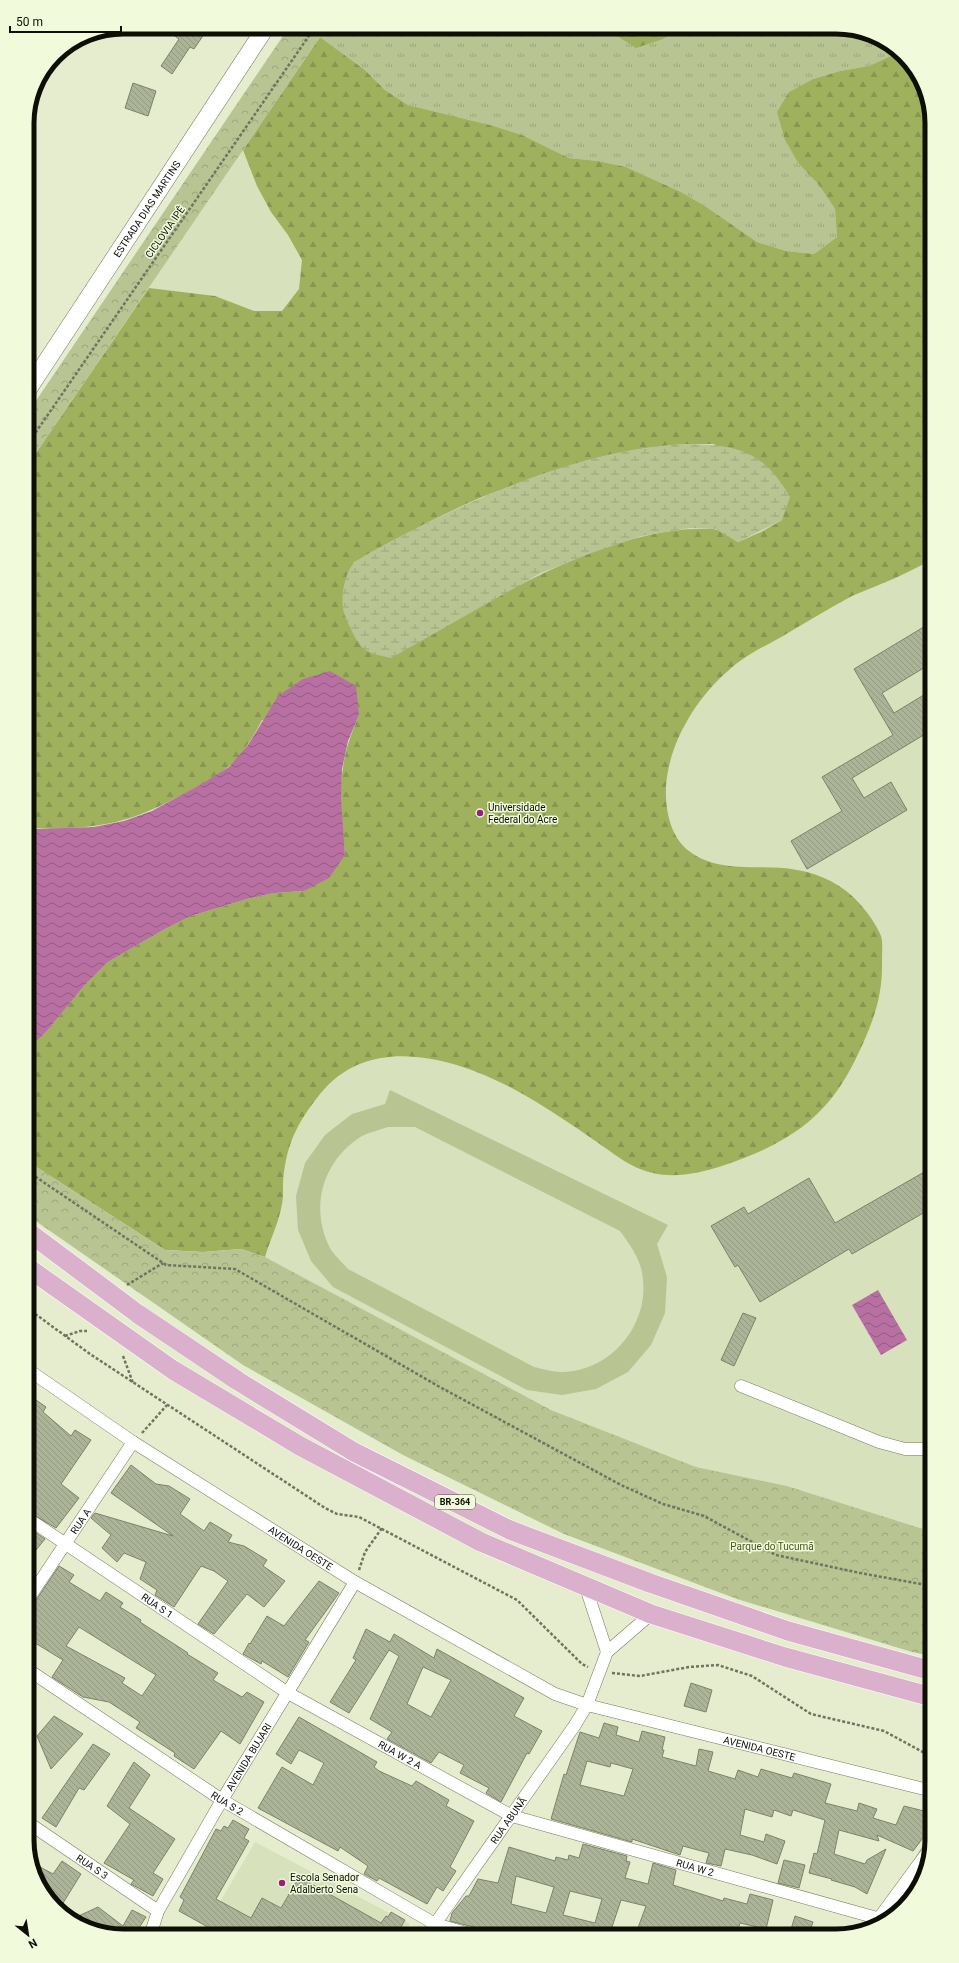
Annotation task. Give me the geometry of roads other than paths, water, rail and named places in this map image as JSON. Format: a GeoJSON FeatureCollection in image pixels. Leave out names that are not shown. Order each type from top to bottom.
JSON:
{"type":"FeatureCollection","features":[{"type":"Feature","properties":{"kind":"main road","name":"BR-364"},"geometry":{"type":"LineString","coordinates":[[34,1236],[138,1314],[238,1381],[354,1452],[510,1530],[650,1583],[788,1631],[925,1669]]}},
{"type":"Feature","properties":{"kind":"main road","name":"BR-364"},"geometry":{"type":"LineString","coordinates":[[34,1272],[173,1370],[300,1446],[481,1542],[586,1588],[651,1614],[778,1655],[925,1695]]}},
{"type":"Feature","properties":{"kind":"street","name":"ESTRADA DIAS MARTINS"},"geometry":{"type":"LineString","coordinates":[[34,380],[261,34]]}},
{"type":"Feature","properties":{"kind":"street","name":"AVENIDA OESTE"},"geometry":{"type":"LineString","coordinates":[[34,1374],[134,1442],[355,1582],[554,1694],[587,1705],[925,1789]]}},
{"type":"Feature","properties":{"kind":"street"},"geometry":{"type":"LineString","coordinates":[[741,1386],[879,1442],[906,1450],[925,1449]]}},
{"type":"Feature","properties":{"kind":"street","name":"RUA A"},"geometry":{"type":"LineString","coordinates":[[34,1590],[134,1442]]}},
{"type":"Feature","properties":{"kind":"street","name":"RUA S 1"},"geometry":{"type":"LineString","coordinates":[[34,1523],[288,1693]]}},
{"type":"Feature","properties":{"kind":"street","name":"AVENIDA BUJARI"},"geometry":{"type":"LineString","coordinates":[[152,1929],[158,1911],[222,1800],[355,1582]]}},
{"type":"Feature","properties":{"kind":"street"},"geometry":{"type":"LineString","coordinates":[[586,1588],[607,1652]]}},
{"type":"Feature","properties":{"kind":"street"},"geometry":{"type":"LineString","coordinates":[[587,1705],[598,1672],[607,1652],[651,1614]]}},
{"type":"Feature","properties":{"kind":"street","name":"RUA S 2"},"geometry":{"type":"LineString","coordinates":[[34,1674],[222,1800],[435,1924],[452,1929]]}},
{"type":"Feature","properties":{"kind":"street","name":"RUA W 2 A"},"geometry":{"type":"LineString","coordinates":[[288,1693],[512,1816]]}},
{"type":"Feature","properties":{"kind":"street","name":"RUA ABUNÃ"},"geometry":{"type":"LineString","coordinates":[[433,1929],[575,1725],[587,1705]]}},
{"type":"Feature","properties":{"kind":"street","name":"RUA W 2"},"geometry":{"type":"LineString","coordinates":[[512,1816],[877,1918]]}},
{"type":"Feature","properties":{"kind":"street","name":"RUA S 3"},"geometry":{"type":"LineString","coordinates":[[34,1827],[158,1911]]}},
{"type":"Feature","properties":{"kind":"street"},"geometry":{"type":"LineString","coordinates":[[877,1918],[923,1858]]}},
{"type":"Feature","properties":{"kind":"water"},"geometry":{"type":"Polygon","coordinates":[[[330,671],[356,686],[359,715],[348,741],[342,769],[341,798],[345,855],[329,878],[304,891],[274,893],[247,899],[191,916],[165,929],[108,962],[84,986],[47,1031],[34,1044],[34,828],[94,827],[124,821],[152,811],[205,782],[229,767],[248,745],[278,696],[303,679],[330,671]]]}},
{"type":"Feature","properties":{"kind":"water"},"geometry":{"type":"Polygon","coordinates":[[[878,1290],[907,1340],[881,1355],[852,1305],[878,1290]]]}},
{"type":"Feature","properties":{"kind":"place","name":"Universidade Federal do Acre"},"geometry":{"type":"Point","coordinates":[480,813]}},
{"type":"Feature","properties":{"kind":"place","name":"Escola Senador Adalberto Sena"},"geometry":{"type":"Point","coordinates":[282,1883]}},
{"type":"Feature","properties":{"kind":"park label","name":"Parque do Tucumã"},"geometry":{"type":"Point","coordinates":[772,1546]}}]}
